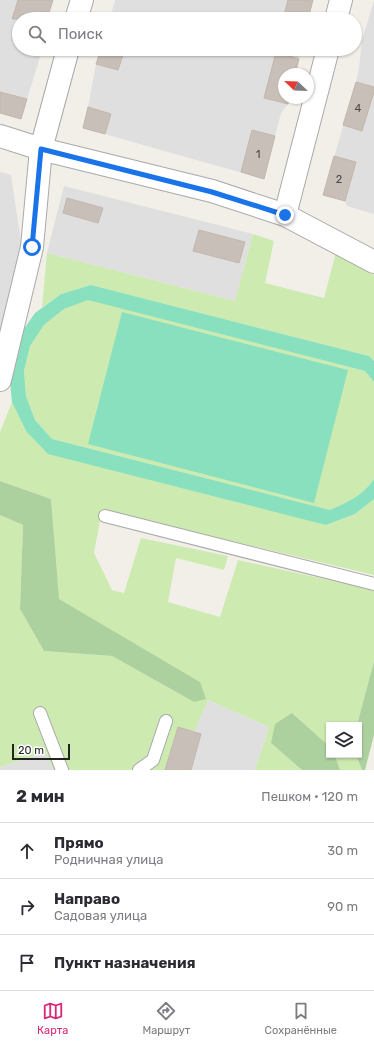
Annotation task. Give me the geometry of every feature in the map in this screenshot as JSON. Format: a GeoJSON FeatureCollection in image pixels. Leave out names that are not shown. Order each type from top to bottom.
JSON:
{"type":"FeatureCollection","features":[{"type":"Feature","properties":{"kind":"street"},"geometry":{"type":"LineString","coordinates":[[78,12],[82,0]]}},
{"type":"Feature","properties":{"kind":"street"},"geometry":{"type":"LineString","coordinates":[[338,12],[341,0]]}},
{"type":"Feature","properties":{"kind":"street"},"geometry":{"type":"LineString","coordinates":[[0,380],[32,247],[41,149],[66,56]]}},
{"type":"Feature","properties":{"kind":"street"},"geometry":{"type":"LineString","coordinates":[[285,215],[326,56]]}},
{"type":"Feature","properties":{"kind":"street"},"geometry":{"type":"LineString","coordinates":[[0,136],[41,149],[212,192],[285,215],[374,262]]}},
{"type":"Feature","properties":{"kind":"lane"},"geometry":{"type":"LineString","coordinates":[[105,516],[374,584]]}},
{"type":"Feature","properties":{"kind":"lane"},"geometry":{"type":"LineString","coordinates":[[40,713],[62,770]]}},
{"type":"Feature","properties":{"kind":"lane"},"geometry":{"type":"LineString","coordinates":[[139,770],[153,760],[166,721]]}},
{"type":"Feature","properties":{"kind":"shaded area"},"geometry":{"type":"Polygon","coordinates":[[[0,0],[53,0],[49,12],[12,12],[12,56],[40,57],[21,119],[0,113],[0,0]]]}},
{"type":"Feature","properties":{"kind":"shaded area"},"geometry":{"type":"Polygon","coordinates":[[[115,0],[313,0],[310,12],[112,12],[115,0]]]}},
{"type":"Feature","properties":{"kind":"shaded area"},"geometry":{"type":"Polygon","coordinates":[[[374,0],[374,214],[347,206],[345,201],[323,195],[356,82],[360,56],[362,56],[362,41],[374,0]]]}},
{"type":"Feature","properties":{"kind":"shaded area"},"geometry":{"type":"Polygon","coordinates":[[[99,56],[299,56],[296,68],[278,68],[278,104],[288,104],[281,113],[264,179],[83,128],[99,56]]]}},
{"type":"Feature","properties":{"kind":"shaded area"},"geometry":{"type":"Polygon","coordinates":[[[0,172],[11,175],[23,255],[0,353],[0,172]]]}},
{"type":"Feature","properties":{"kind":"shaded area"},"geometry":{"type":"Polygon","coordinates":[[[64,186],[253,234],[235,301],[47,253],[64,186]]]}},
{"type":"Feature","properties":{"kind":"shaded area"},"geometry":{"type":"Polygon","coordinates":[[[208,700],[269,727],[255,770],[165,770],[178,727],[194,731],[208,700]]]}},
{"type":"Feature","properties":{"kind":"shaded area"},"geometry":{"type":"Polygon","coordinates":[[[46,752],[53,770],[0,770],[0,767],[46,752]]]}},
{"type":"Feature","properties":{"kind":"green space"},"geometry":{"type":"Polygon","coordinates":[[[253,234],[274,241],[265,283],[324,298],[336,252],[374,275],[374,361],[369,356],[91,285],[61,294],[42,307],[47,253],[235,301],[253,234]]]}},
{"type":"Feature","properties":{"kind":"green space"},"geometry":{"type":"Polygon","coordinates":[[[91,285],[369,356],[374,361],[374,382],[365,371],[88,300],[64,309],[44,325],[30,346],[24,371],[26,396],[35,420],[52,439],[330,510],[360,494],[374,479],[374,499],[355,514],[326,525],[48,454],[26,431],[12,402],[9,370],[17,339],[35,313],[61,294],[91,285]]]}},
{"type":"Feature","properties":{"kind":"green space"},"geometry":{"type":"Polygon","coordinates":[[[88,299],[365,371],[374,382],[374,479],[360,494],[330,510],[52,439],[35,420],[26,396],[24,371],[30,346],[44,325],[64,309],[88,299]]]}},
{"type":"Feature","properties":{"kind":"green space"},"geometry":{"type":"Polygon","coordinates":[[[122,312],[348,370],[314,503],[88,444],[122,312]]]}},
{"type":"Feature","properties":{"kind":"green space"},"geometry":{"type":"Polygon","coordinates":[[[12,402],[26,431],[326,525],[355,514],[374,499],[374,575],[102,510],[94,553],[112,590],[124,593],[141,538],[228,556],[224,570],[176,558],[168,602],[220,617],[238,560],[374,590],[374,661],[358,722],[326,722],[326,743],[292,713],[271,743],[302,770],[255,770],[269,727],[208,700],[194,732],[178,727],[165,770],[53,770],[46,752],[0,767],[0,515],[23,525],[20,609],[44,651],[112,656],[194,702],[200,682],[58,599],[51,499],[0,481],[0,432],[12,402]]]}},
{"type":"Feature","properties":{"kind":"green space"},"geometry":{"type":"Polygon","coordinates":[[[0,481],[51,499],[59,599],[200,682],[206,699],[194,702],[112,656],[44,651],[20,609],[23,525],[0,515],[0,481]]]}},
{"type":"Feature","properties":{"kind":"green space"},"geometry":{"type":"Polygon","coordinates":[[[374,661],[374,735],[365,770],[362,770],[357,758],[362,758],[362,722],[358,722],[374,661]]]}},
{"type":"Feature","properties":{"kind":"green space"},"geometry":{"type":"Polygon","coordinates":[[[292,713],[326,743],[326,758],[336,758],[340,770],[302,770],[271,743],[275,724],[292,713]]]}},
{"type":"Feature","properties":{"kind":"green space"},"geometry":{"type":"Polygon","coordinates":[[[336,758],[357,758],[362,770],[340,770],[336,758]]]}},
{"type":"Feature","properties":{"kind":"building"},"geometry":{"type":"Polygon","coordinates":[[[18,0],[53,0],[49,12],[14,12],[18,0]]]}},
{"type":"Feature","properties":{"kind":"building"},"geometry":{"type":"Polygon","coordinates":[[[288,0],[313,0],[310,12],[285,12],[288,0]]]}},
{"type":"Feature","properties":{"kind":"building"},"geometry":{"type":"Polygon","coordinates":[[[99,56],[123,56],[118,70],[96,64],[99,56]]]}},
{"type":"Feature","properties":{"kind":"building"},"geometry":{"type":"Polygon","coordinates":[[[275,56],[289,56],[299,59],[297,68],[278,68],[278,102],[264,98],[275,56]]]}},
{"type":"Feature","properties":{"kind":"building"},"geometry":{"type":"Polygon","coordinates":[[[356,82],[374,87],[374,92],[362,131],[343,125],[356,82]]]}},
{"type":"Feature","properties":{"kind":"building"},"geometry":{"type":"Polygon","coordinates":[[[0,92],[27,99],[21,119],[0,113],[0,92]]]}},
{"type":"Feature","properties":{"kind":"building"},"geometry":{"type":"Polygon","coordinates":[[[88,107],[111,114],[105,134],[83,128],[88,107]]]}},
{"type":"Feature","properties":{"kind":"building"},"geometry":{"type":"Polygon","coordinates":[[[252,130],[275,136],[264,179],[241,172],[252,130]]]}},
{"type":"Feature","properties":{"kind":"building"},"geometry":{"type":"Polygon","coordinates":[[[334,156],[356,162],[345,201],[323,195],[334,156]]]}},
{"type":"Feature","properties":{"kind":"building"},"geometry":{"type":"Polygon","coordinates":[[[67,198],[103,208],[98,223],[63,213],[67,198]]]}},
{"type":"Feature","properties":{"kind":"building"},"geometry":{"type":"Polygon","coordinates":[[[199,230],[245,242],[239,263],[193,251],[199,230]]]}},
{"type":"Feature","properties":{"kind":"building"},"geometry":{"type":"Polygon","coordinates":[[[178,727],[201,734],[191,770],[165,770],[178,727]]]}},
{"type":"Feature","properties":{"kind":"route"},"geometry":{"type":"LineString","coordinates":[[32,247],[41,149],[212,192],[285,215]]}}]}
